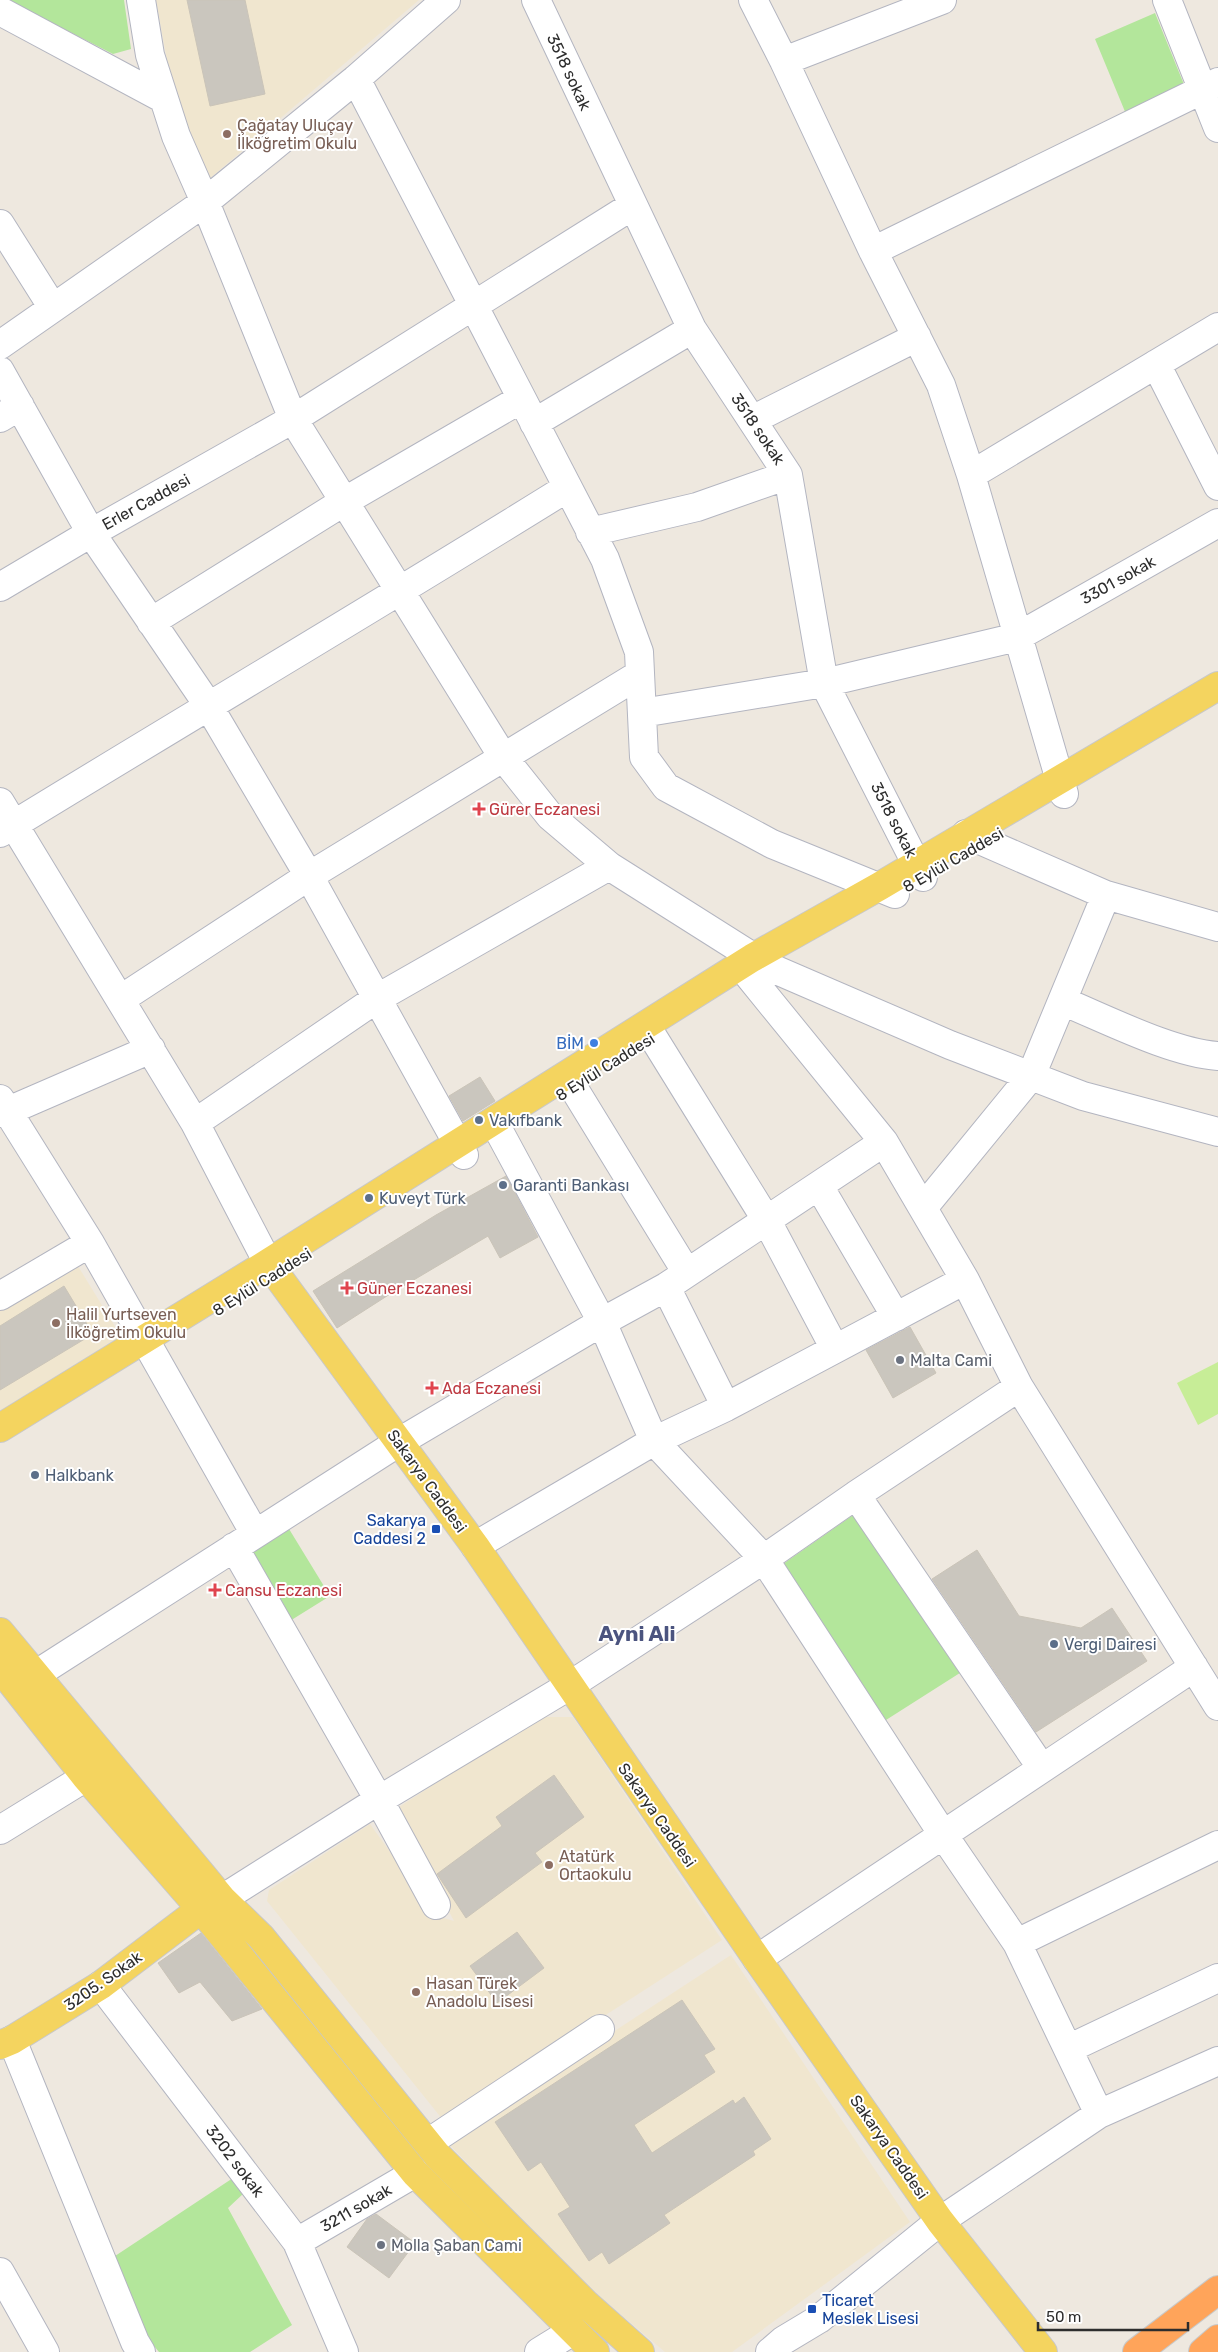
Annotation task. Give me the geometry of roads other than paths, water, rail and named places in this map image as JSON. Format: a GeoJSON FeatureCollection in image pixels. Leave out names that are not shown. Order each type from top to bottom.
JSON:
{"type":"FeatureCollection","features":[{"type":"Feature","properties":{"kind":"highway"},"geometry":{"type":"LineString","coordinates":[[1137,2352],[1218,2290]]}},
{"type":"Feature","properties":{"kind":"highway"},"geometry":{"type":"LineString","coordinates":[[1203,2352],[1218,2339]]}},
{"type":"Feature","properties":{"kind":"main road"},"geometry":{"type":"LineString","coordinates":[[1061,786],[1218,686]]}},
{"type":"Feature","properties":{"kind":"main road","name":"8 Eylül Caddesi"},"geometry":{"type":"LineString","coordinates":[[0,1444],[148,1345],[460,1150],[500,1133],[573,1088],[653,1037],[756,967],[1061,786],[1218,703]]}},
{"type":"Feature","properties":{"kind":"main road"},"geometry":{"type":"LineString","coordinates":[[460,1150],[756,967]]}},
{"type":"Feature","properties":{"kind":"main road","name":"Sakarya Caddesi"},"geometry":{"type":"LineString","coordinates":[[272,1268],[475,1546],[757,1959],[940,2221],[1044,2352]]}},
{"type":"Feature","properties":{"kind":"main road"},"geometry":{"type":"LineString","coordinates":[[0,1428],[148,1345]]}},
{"type":"Feature","properties":{"kind":"main road"},"geometry":{"type":"LineString","coordinates":[[0,1632],[211,1904],[415,2173],[595,2352]]}},
{"type":"Feature","properties":{"kind":"main road"},"geometry":{"type":"LineString","coordinates":[[0,1668],[86,1777],[211,1904],[261,1937],[434,2150],[586,2304],[640,2352]]}},
{"type":"Feature","properties":{"kind":"main road","name":"3205. Sokak"},"geometry":{"type":"LineString","coordinates":[[6,2042],[101,1985],[211,1904]]}},
{"type":"Feature","properties":{"kind":"main road"},"geometry":{"type":"LineString","coordinates":[[415,2173],[434,2150]]}},
{"type":"Feature","properties":{"kind":"street"},"geometry":{"type":"LineString","coordinates":[[141,0],[150,55],[176,136],[205,202],[293,419],[503,757],[550,816],[609,866],[756,967],[1083,1096],[1218,1132]]}},
{"type":"Feature","properties":{"kind":"street"},"geometry":{"type":"LineString","coordinates":[[0,345],[205,202],[356,79],[446,0]]}},
{"type":"Feature","properties":{"kind":"street","name":"3518 sokak"},"geometry":{"type":"LineString","coordinates":[[536,0],[632,206],[692,329],[788,475],[824,683],[920,871]]}},
{"type":"Feature","properties":{"kind":"street"},"geometry":{"type":"LineString","coordinates":[[753,0],[873,251],[941,385],[971,475],[1061,786]]}},
{"type":"Feature","properties":{"kind":"street"},"geometry":{"type":"LineString","coordinates":[[784,62],[942,0]]}},
{"type":"Feature","properties":{"kind":"street"},"geometry":{"type":"LineString","coordinates":[[1167,0],[1210,86],[1218,128]]}},
{"type":"Feature","properties":{"kind":"street"},"geometry":{"type":"LineString","coordinates":[[0,11],[164,99]]}},
{"type":"Feature","properties":{"kind":"street"},"geometry":{"type":"LineString","coordinates":[[356,79],[605,560],[639,652],[644,757],[666,787],[772,844],[887,890]]}},
{"type":"Feature","properties":{"kind":"street"},"geometry":{"type":"LineString","coordinates":[[873,251],[1210,86]]}},
{"type":"Feature","properties":{"kind":"street","name":"Erler Caddesi"},"geometry":{"type":"LineString","coordinates":[[0,587],[91,533],[293,419],[632,206]]}},
{"type":"Feature","properties":{"kind":"street"},"geometry":{"type":"LineString","coordinates":[[0,224],[52,308]]}},
{"type":"Feature","properties":{"kind":"street"},"geometry":{"type":"LineString","coordinates":[[971,475],[1218,327]]}},
{"type":"Feature","properties":{"kind":"street"},"geometry":{"type":"LineString","coordinates":[[534,423],[692,329]]}},
{"type":"Feature","properties":{"kind":"street"},"geometry":{"type":"LineString","coordinates":[[752,420],[916,338]]}},
{"type":"Feature","properties":{"kind":"street"},"geometry":{"type":"LineString","coordinates":[[1156,364],[1218,486]]}},
{"type":"Feature","properties":{"kind":"street"},"geometry":{"type":"LineString","coordinates":[[0,371],[10,412],[208,706],[309,876],[460,1150]]}},
{"type":"Feature","properties":{"kind":"street"},"geometry":{"type":"LineString","coordinates":[[151,622],[345,501],[521,399]]}},
{"type":"Feature","properties":{"kind":"street"},"geometry":{"type":"LineString","coordinates":[[590,532],[697,507],[788,475]]}},
{"type":"Feature","properties":{"kind":"street"},"geometry":{"type":"LineString","coordinates":[[272,1268],[195,1123],[151,1049],[121,999],[5,820],[208,706],[567,488]]}},
{"type":"Feature","properties":{"kind":"street","name":"3301 sokak"},"geometry":{"type":"LineString","coordinates":[[642,714],[824,683],[1018,637],[1218,524]]}},
{"type":"Feature","properties":{"kind":"street"},"geometry":{"type":"LineString","coordinates":[[121,999],[309,876],[640,674]]}},
{"type":"Feature","properties":{"kind":"street"},"geometry":{"type":"LineString","coordinates":[[976,838],[1106,895],[1218,927]]}},
{"type":"Feature","properties":{"kind":"street"},"geometry":{"type":"LineString","coordinates":[[195,1123],[376,999],[609,866]]}},
{"type":"Feature","properties":{"kind":"street"},"geometry":{"type":"LineString","coordinates":[[923,1208],[1031,1076],[1106,895]]}},
{"type":"Feature","properties":{"kind":"street"},"geometry":{"type":"LineString","coordinates":[[756,967],[884,1142],[966,1280],[1019,1387],[1194,1667],[1216,1697]]}},
{"type":"Feature","properties":{"kind":"street"},"geometry":{"type":"LineString","coordinates":[[1062,1001],[1138,1033],[1199,1055],[1218,1056]]}},
{"type":"Feature","properties":{"kind":"street"},"geometry":{"type":"LineString","coordinates":[[653,1037],[767,1221],[835,1349]]}},
{"type":"Feature","properties":{"kind":"street"},"geometry":{"type":"LineString","coordinates":[[151,1049],[3,1107],[90,1243],[148,1345],[245,1541],[436,1905]]}},
{"type":"Feature","properties":{"kind":"street"},"geometry":{"type":"LineString","coordinates":[[573,1088],[676,1280],[726,1407]]}},
{"type":"Feature","properties":{"kind":"street"},"geometry":{"type":"LineString","coordinates":[[500,1133],[602,1322],[654,1441],[764,1559],[942,1833],[1017,1943],[1099,2114]]}},
{"type":"Feature","properties":{"kind":"street"},"geometry":{"type":"LineString","coordinates":[[35,1675],[399,1442],[676,1280],[884,1142]]}},
{"type":"Feature","properties":{"kind":"street"},"geometry":{"type":"LineString","coordinates":[[819,1186],[896,1317]]}},
{"type":"Feature","properties":{"kind":"street"},"geometry":{"type":"LineString","coordinates":[[0,1296],[90,1243]]}},
{"type":"Feature","properties":{"kind":"street"},"geometry":{"type":"LineString","coordinates":[[475,1546],[654,1441],[726,1407],[966,1280]]}},
{"type":"Feature","properties":{"kind":"street"},"geometry":{"type":"LineString","coordinates":[[211,1904],[569,1686],[764,1559],[856,1495],[1019,1387]]}},
{"type":"Feature","properties":{"kind":"street"},"geometry":{"type":"LineString","coordinates":[[856,1495],[1041,1768]]}},
{"type":"Feature","properties":{"kind":"street"},"geometry":{"type":"LineString","coordinates":[[757,1959],[942,1833],[1194,1667]]}},
{"type":"Feature","properties":{"kind":"street"},"geometry":{"type":"LineString","coordinates":[[0,1830],[86,1777]]}},
{"type":"Feature","properties":{"kind":"street"},"geometry":{"type":"LineString","coordinates":[[1017,1943],[1218,1845]]}},
{"type":"Feature","properties":{"kind":"street"},"geometry":{"type":"LineString","coordinates":[[1068,2049],[1218,1978]]}},
{"type":"Feature","properties":{"kind":"street","name":"3202 sokak"},"geometry":{"type":"LineString","coordinates":[[101,1985],[297,2242],[344,2352]]}},
{"type":"Feature","properties":{"kind":"street"},"geometry":{"type":"LineString","coordinates":[[434,2150],[600,2029]]}},
{"type":"Feature","properties":{"kind":"street"},"geometry":{"type":"LineString","coordinates":[[6,2042],[131,2349]]}},
{"type":"Feature","properties":{"kind":"street"},"geometry":{"type":"LineString","coordinates":[[770,2352],[784,2340],[812,2324],[940,2221],[1099,2114],[1218,2061]]}},
{"type":"Feature","properties":{"kind":"street","name":"3211 sokak"},"geometry":{"type":"LineString","coordinates":[[297,2242],[415,2173]]}},
{"type":"Feature","properties":{"kind":"street"},"geometry":{"type":"LineString","coordinates":[[0,2272],[45,2352]]}},
{"type":"Feature","properties":{"kind":"street"},"geometry":{"type":"LineString","coordinates":[[794,2352],[812,2324]]}},
{"type":"Feature","properties":{"kind":"street"},"geometry":{"type":"LineString","coordinates":[[539,2352],[573,2331]]}},
{"type":"Feature","properties":{"kind":"place","name":"Çağatay Uluçay İlköğretim Okulu"},"geometry":{"type":"Point","coordinates":[227,134]}},
{"type":"Feature","properties":{"kind":"place","name":"Gürer Eczanesi"},"geometry":{"type":"Point","coordinates":[479,809]}},
{"type":"Feature","properties":{"kind":"place","name":"BİM"},"geometry":{"type":"Point","coordinates":[594,1043]}},
{"type":"Feature","properties":{"kind":"place","name":"Vakıfbank"},"geometry":{"type":"Point","coordinates":[479,1120]}},
{"type":"Feature","properties":{"kind":"place","name":"Garanti Bankası"},"geometry":{"type":"Point","coordinates":[503,1185]}},
{"type":"Feature","properties":{"kind":"place","name":"Kuveyt Türk"},"geometry":{"type":"Point","coordinates":[369,1198]}},
{"type":"Feature","properties":{"kind":"place","name":"Güner Eczanesi"},"geometry":{"type":"Point","coordinates":[347,1288]}},
{"type":"Feature","properties":{"kind":"place","name":"Halil Yurtseven İlköğretim Okulu"},"geometry":{"type":"Point","coordinates":[56,1323]}},
{"type":"Feature","properties":{"kind":"place","name":"Malta Cami"},"geometry":{"type":"Point","coordinates":[900,1360]}},
{"type":"Feature","properties":{"kind":"place","name":"Ada Eczanesi"},"geometry":{"type":"Point","coordinates":[432,1388]}},
{"type":"Feature","properties":{"kind":"place","name":"Halkbank"},"geometry":{"type":"Point","coordinates":[35,1475]}},
{"type":"Feature","properties":{"kind":"place","name":"Sakarya Caddesi 2"},"geometry":{"type":"Point","coordinates":[436,1529]}},
{"type":"Feature","properties":{"kind":"place","name":"Cansu Eczanesi"},"geometry":{"type":"Point","coordinates":[215,1590]}},
{"type":"Feature","properties":{"kind":"place","name":"Vergi Dairesi"},"geometry":{"type":"Point","coordinates":[1054,1644]}},
{"type":"Feature","properties":{"kind":"place","name":"Atatürk Ortaokulu"},"geometry":{"type":"Point","coordinates":[549,1865]}},
{"type":"Feature","properties":{"kind":"place","name":"Hasan Türek Anadolu Lisesi"},"geometry":{"type":"Point","coordinates":[416,1992]}},
{"type":"Feature","properties":{"kind":"place","name":"Molla Şaban Cami"},"geometry":{"type":"Point","coordinates":[381,2245]}},
{"type":"Feature","properties":{"kind":"place","name":"Ticaret Meslek Lisesi"},"geometry":{"type":"Point","coordinates":[812,2309]}},
{"type":"Feature","properties":{"kind":"district","name":"Ayni Ali"},"geometry":{"type":"Point","coordinates":[637,1633]}}]}
